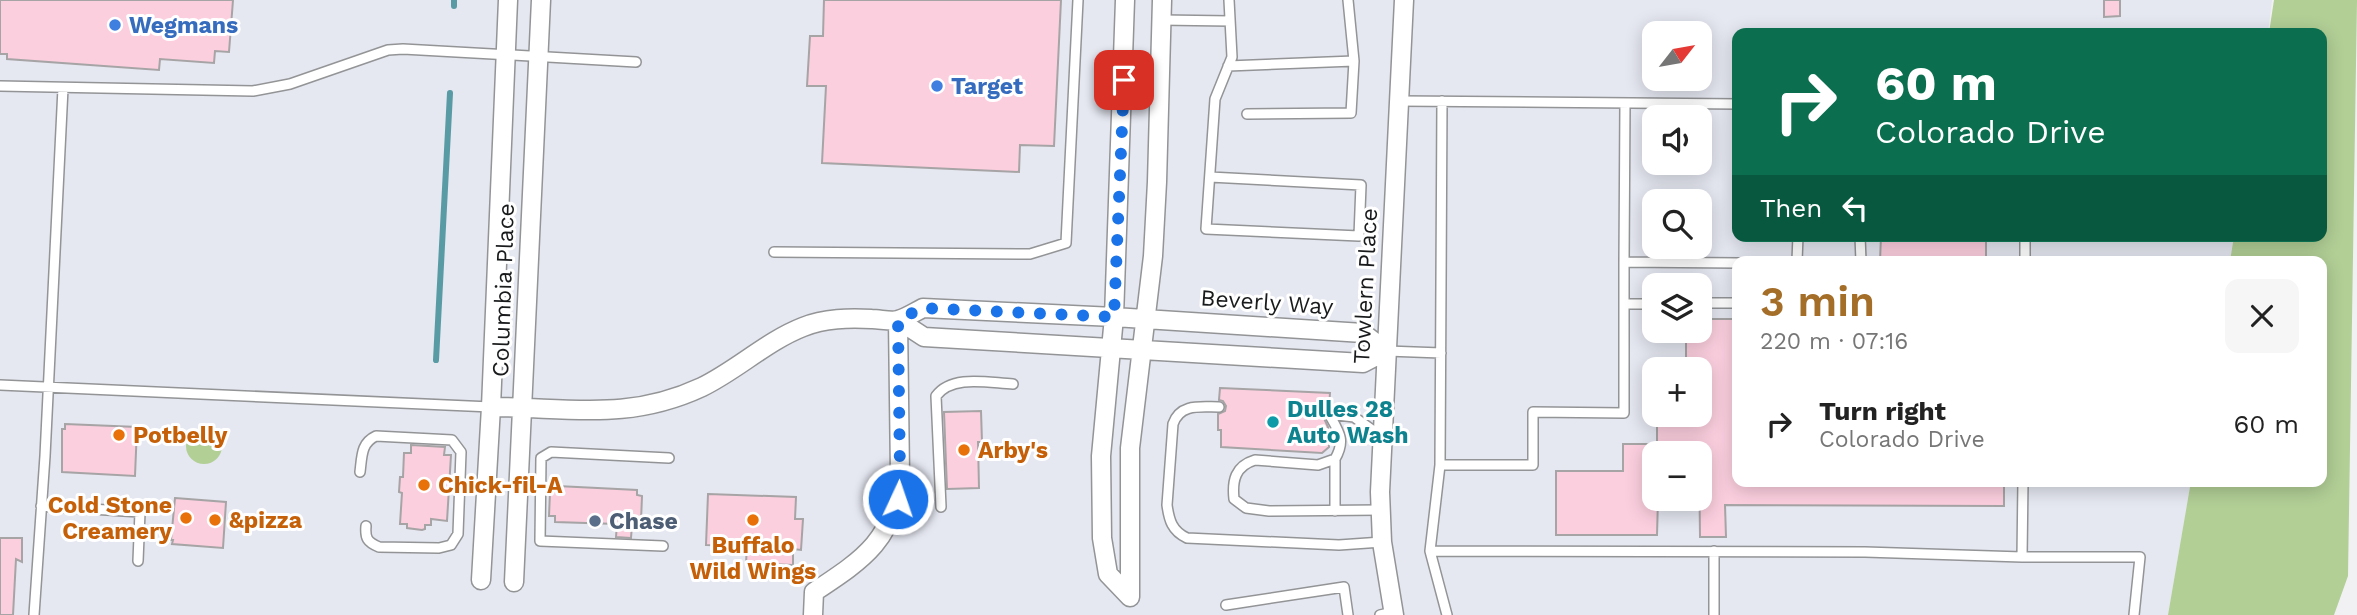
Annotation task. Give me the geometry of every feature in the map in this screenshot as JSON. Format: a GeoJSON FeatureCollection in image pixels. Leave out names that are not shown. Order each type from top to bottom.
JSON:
{"type":"FeatureCollection","features":[{"type":"Feature","properties":{"kind":"street","name":"Columbia Place"},"geometry":{"type":"LineString","coordinates":[[481,580],[508,0]]}},
{"type":"Feature","properties":{"kind":"street","name":"Columbia Place"},"geometry":{"type":"LineString","coordinates":[[514,582],[541,0]]}},
{"type":"Feature","properties":{"kind":"street"},"geometry":{"type":"LineString","coordinates":[[1125,0],[1114,317],[1101,456],[1102,538],[1108,574],[1130,597],[1130,448],[1140,350],[1146,319],[1157,182],[1162,0]]}},
{"type":"Feature","properties":{"kind":"street","name":"Towlern Place"},"geometry":{"type":"LineString","coordinates":[[1389,614],[1382,542],[1382,437],[1404,0]]}},
{"type":"Feature","properties":{"kind":"street","name":"Beverly Way"},"geometry":{"type":"LineString","coordinates":[[898,320],[922,308],[1146,319],[1363,333],[1386,351]]}},
{"type":"Feature","properties":{"kind":"street"},"geometry":{"type":"LineString","coordinates":[[491,407],[589,412],[623,410],[657,403],[704,385],[803,327],[828,320],[852,318],[898,320],[924,337],[1363,363],[1386,351]]}},
{"type":"Feature","properties":{"kind":"street"},"geometry":{"type":"LineString","coordinates":[[813,615],[814,592],[865,554],[879,540],[895,512],[900,475],[898,320]]}},
{"type":"Feature","properties":{"kind":"lane"},"geometry":{"type":"LineString","coordinates":[[774,252],[1030,254],[1066,243],[1077,0]]}},
{"type":"Feature","properties":{"kind":"lane"},"geometry":{"type":"LineString","coordinates":[[1210,177],[1361,185],[1359,236],[1206,229],[1215,99],[1232,57],[1229,0]]}},
{"type":"Feature","properties":{"kind":"lane"},"geometry":{"type":"LineString","coordinates":[[1247,114],[1351,113],[1354,61],[1348,0]]}},
{"type":"Feature","properties":{"kind":"lane"},"geometry":{"type":"LineString","coordinates":[[1161,20],[1230,21]]}},
{"type":"Feature","properties":{"kind":"lane"},"geometry":{"type":"LineString","coordinates":[[0,86],[253,91],[290,84],[388,50],[537,55],[636,62]]}},
{"type":"Feature","properties":{"kind":"lane"},"geometry":{"type":"LineString","coordinates":[[1228,66],[1354,61]]}},
{"type":"Feature","properties":{"kind":"lane"},"geometry":{"type":"LineString","coordinates":[[34,615],[63,88]]}},
{"type":"Feature","properties":{"kind":"lane"},"geometry":{"type":"LineString","coordinates":[[1400,101],[1732,104]]}},
{"type":"Feature","properties":{"kind":"lane"},"geometry":{"type":"LineString","coordinates":[[1443,101],[1440,465],[1430,551],[1447,615]]}},
{"type":"Feature","properties":{"kind":"lane"},"geometry":{"type":"LineString","coordinates":[[1440,465],[1533,466],[1533,412],[1624,413],[1625,103]]}},
{"type":"Feature","properties":{"kind":"lane"},"geometry":{"type":"LineString","coordinates":[[1625,262],[1732,263]]}},
{"type":"Feature","properties":{"kind":"lane"},"geometry":{"type":"LineString","coordinates":[[1712,303],[1732,303]]}},
{"type":"Feature","properties":{"kind":"lane"},"geometry":{"type":"LineString","coordinates":[[1624,304],[1642,304]]}},
{"type":"Feature","properties":{"kind":"lane"},"geometry":{"type":"LineString","coordinates":[[1386,351],[1441,353]]}},
{"type":"Feature","properties":{"kind":"lane"},"geometry":{"type":"LineString","coordinates":[[941,507],[936,396],[940,390],[954,383],[1013,384]]}},
{"type":"Feature","properties":{"kind":"lane"},"geometry":{"type":"LineString","coordinates":[[0,385],[491,407]]}},
{"type":"Feature","properties":{"kind":"lane"},"geometry":{"type":"LineString","coordinates":[[1219,407],[1187,408],[1176,415],[1167,505],[1172,527],[1179,535],[1187,538],[1339,545],[1382,542]]}},
{"type":"Feature","properties":{"kind":"lane"},"geometry":{"type":"LineString","coordinates":[[1335,511],[1335,459],[1342,447],[1340,433],[1329,414],[1354,417],[1382,437]]}},
{"type":"Feature","properties":{"kind":"lane"},"geometry":{"type":"LineString","coordinates":[[360,472],[363,448],[368,440],[376,436],[452,440],[461,452],[458,534],[451,545],[439,548],[379,547],[370,543],[365,536],[366,526]]}},
{"type":"Feature","properties":{"kind":"lane"},"geometry":{"type":"LineString","coordinates":[[663,546],[540,541],[541,458],[551,452],[668,458]]}},
{"type":"Feature","properties":{"kind":"lane"},"geometry":{"type":"LineString","coordinates":[[1335,459],[1318,465],[1255,460],[1244,463],[1236,472],[1234,499],[1246,508],[1269,511],[1381,510]]}},
{"type":"Feature","properties":{"kind":"lane"},"geometry":{"type":"LineString","coordinates":[[2022,558],[2023,487]]}},
{"type":"Feature","properties":{"kind":"lane"},"geometry":{"type":"LineString","coordinates":[[41,506],[140,512],[138,561]]}},
{"type":"Feature","properties":{"kind":"lane"},"geometry":{"type":"LineString","coordinates":[[1430,551],[1865,552],[2022,558],[2140,557],[2134,615]]}},
{"type":"Feature","properties":{"kind":"lane"},"geometry":{"type":"LineString","coordinates":[[1714,551],[1714,615]]}},
{"type":"Feature","properties":{"kind":"lane"},"geometry":{"type":"LineString","coordinates":[[1226,605],[1344,587],[1348,615]]}},
{"type":"Feature","properties":{"kind":"shaded area"},"geometry":{"type":"Polygon","coordinates":[[[0,0],[2272,0],[2269,28],[1732,28],[1732,242],[2233,242],[2231,256],[1732,256],[1732,487],[2190,487],[2168,615],[0,615],[0,0]]]}},
{"type":"Feature","properties":{"kind":"green space"},"geometry":{"type":"Polygon","coordinates":[[[2274,0],[2357,0],[2348,576],[2334,615],[2168,615],[2190,487],[2327,487],[2327,256],[2231,256],[2233,242],[2327,242],[2327,28],[2270,28],[2274,0]]]}},
{"type":"Feature","properties":{"kind":"green space"},"geometry":{"type":"Polygon","coordinates":[[[204,428],[217,433],[222,446],[217,459],[204,464],[191,459],[186,446],[191,433],[204,428]]]}},
{"type":"Feature","properties":{"kind":"building","name":"Wegmans"},"geometry":{"type":"Polygon","coordinates":[[[0,0],[233,0],[229,52],[215,51],[214,63],[160,59],[159,70],[7,59],[7,54],[0,54],[0,0]]]}},
{"type":"Feature","properties":{"kind":"building","name":"Target"},"geometry":{"type":"Polygon","coordinates":[[[824,0],[1061,0],[1054,146],[1020,145],[1019,172],[822,163],[826,86],[807,86],[810,36],[823,36],[824,0]]]}},
{"type":"Feature","properties":{"kind":"building"},"geometry":{"type":"Polygon","coordinates":[[[2104,0],[2120,0],[2120,16],[2104,17],[2104,0]]]}},
{"type":"Feature","properties":{"kind":"building"},"geometry":{"type":"Polygon","coordinates":[[[1881,242],[1986,242],[1986,256],[1880,256],[1881,242]]]}},
{"type":"Feature","properties":{"kind":"building"},"geometry":{"type":"Polygon","coordinates":[[[1712,319],[1732,319],[1732,487],[2004,487],[2004,506],[1725,505],[1726,537],[1700,537],[1700,511],[1712,511],[1712,441],[1657,441],[1657,427],[1712,427],[1712,357],[1686,357],[1686,343],[1712,343],[1712,319]]]}},
{"type":"Feature","properties":{"kind":"building","name":"Dulles 28 Auto Wash"},"geometry":{"type":"Polygon","coordinates":[[[1220,388],[1330,393],[1329,407],[1324,409],[1322,414],[1328,427],[1329,447],[1322,453],[1221,447],[1218,414],[1225,411],[1226,406],[1219,400],[1220,388]]]}},
{"type":"Feature","properties":{"kind":"building"},"geometry":{"type":"Polygon","coordinates":[[[981,411],[982,442],[978,442],[979,488],[947,489],[944,412],[981,411]]]}},
{"type":"Feature","properties":{"kind":"building"},"geometry":{"type":"Polygon","coordinates":[[[65,424],[137,427],[135,476],[62,472],[62,429],[65,429],[65,424]]]}},
{"type":"Feature","properties":{"kind":"building"},"geometry":{"type":"Polygon","coordinates":[[[1623,444],[1642,444],[1642,511],[1658,511],[1657,535],[1556,535],[1556,471],[1623,471],[1623,444]]]}},
{"type":"Feature","properties":{"kind":"building","name":"Chick-fil-A"},"geometry":{"type":"Polygon","coordinates":[[[411,445],[445,447],[444,455],[451,455],[447,521],[431,519],[431,525],[425,525],[422,530],[400,524],[400,477],[403,477],[404,453],[411,453],[411,445]]]}},
{"type":"Feature","properties":{"kind":"building","name":"Chase"},"geometry":{"type":"Polygon","coordinates":[[[557,486],[637,490],[637,495],[642,496],[641,521],[636,520],[636,526],[632,525],[631,538],[616,537],[617,524],[555,522],[555,516],[549,516],[550,492],[556,492],[557,486]]]}},
{"type":"Feature","properties":{"kind":"building"},"geometry":{"type":"Polygon","coordinates":[[[708,494],[796,497],[795,519],[803,519],[801,550],[793,549],[793,565],[746,563],[747,546],[706,545],[708,494]]]}},
{"type":"Feature","properties":{"kind":"building"},"geometry":{"type":"Polygon","coordinates":[[[175,498],[226,502],[223,548],[172,544],[175,498]]]}},
{"type":"Feature","properties":{"kind":"building"},"geometry":{"type":"Polygon","coordinates":[[[0,538],[22,538],[22,562],[16,559],[13,615],[0,615],[0,538]]]}},
{"type":"Feature","properties":{"kind":"waterway"},"geometry":{"type":"LineString","coordinates":[[454,0],[454,6]]}},
{"type":"Feature","properties":{"kind":"waterway"},"geometry":{"type":"LineString","coordinates":[[436,360],[450,93]]}},
{"type":"Feature","properties":{"kind":"place","name":"Wegmans"},"geometry":{"type":"Point","coordinates":[115,25]}},
{"type":"Feature","properties":{"kind":"place","name":"Target"},"geometry":{"type":"Point","coordinates":[937,86]}},
{"type":"Feature","properties":{"kind":"place","name":"Dulles 28 Auto Wash"},"geometry":{"type":"Point","coordinates":[1273,422]}},
{"type":"Feature","properties":{"kind":"place","name":"Potbelly"},"geometry":{"type":"Point","coordinates":[119,435]}},
{"type":"Feature","properties":{"kind":"place","name":"Arby's"},"geometry":{"type":"Point","coordinates":[964,450]}},
{"type":"Feature","properties":{"kind":"place","name":"Chick-fil-A"},"geometry":{"type":"Point","coordinates":[424,485]}},
{"type":"Feature","properties":{"kind":"place","name":"Cold Stone Creamery"},"geometry":{"type":"Point","coordinates":[186,518]}},
{"type":"Feature","properties":{"kind":"place","name":"&pizza"},"geometry":{"type":"Point","coordinates":[215,520]}},
{"type":"Feature","properties":{"kind":"place","name":"Buffalo Wild Wings"},"geometry":{"type":"Point","coordinates":[753,520]}},
{"type":"Feature","properties":{"kind":"place","name":"Chase"},"geometry":{"type":"Point","coordinates":[595,521]}},
{"type":"Feature","properties":{"kind":"route"},"geometry":{"type":"LineString","coordinates":[[898,499],[898,320],[922,308],[1114,317],[1124,80]]}}]}
